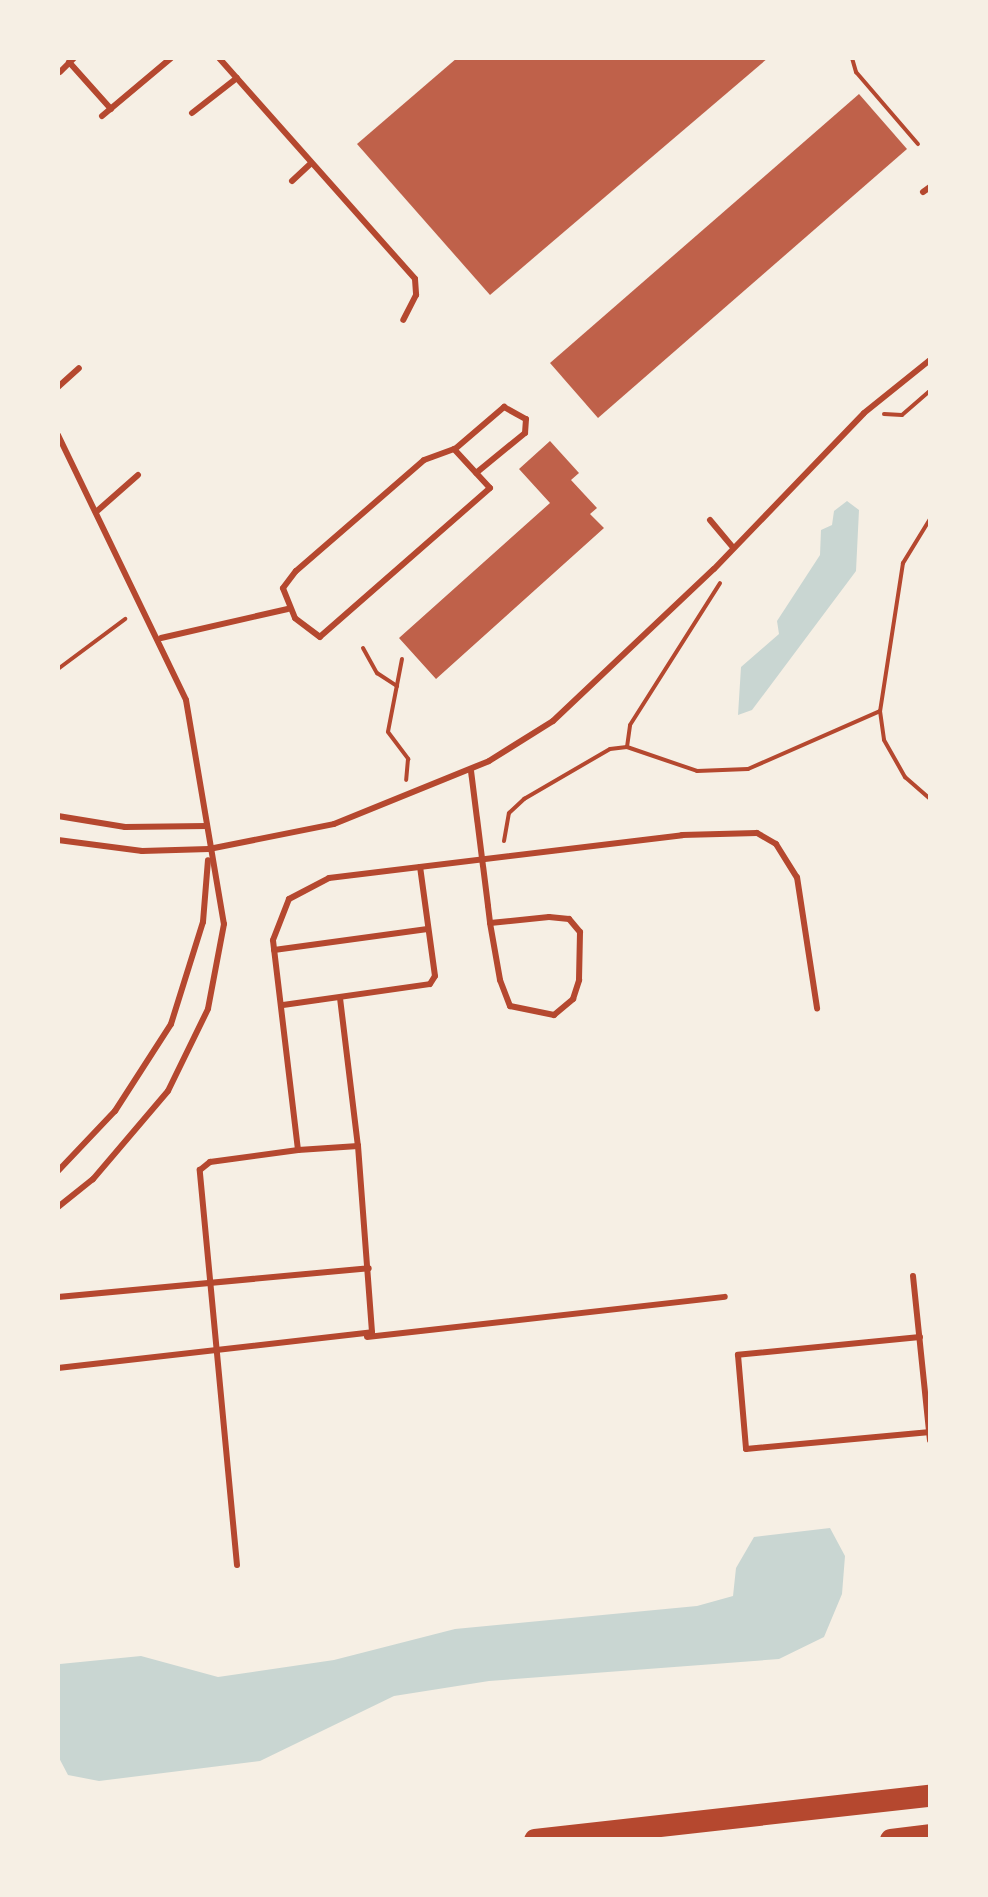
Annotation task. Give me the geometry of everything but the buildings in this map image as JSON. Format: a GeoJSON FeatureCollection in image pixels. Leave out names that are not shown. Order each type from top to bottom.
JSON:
{"type":"FeatureCollection","features":[{"type":"Feature","properties":{"kind":"highway"},"geometry":{"type":"LineString","coordinates":[[535,1840],[930,1796]]}},
{"type":"Feature","properties":{"kind":"highway"},"geometry":{"type":"LineString","coordinates":[[890,1840],[930,1835]]}},
{"type":"Feature","properties":{"kind":"lane"},"geometry":{"type":"LineString","coordinates":[[102,116],[170,58]]}},
{"type":"Feature","properties":{"kind":"lane"},"geometry":{"type":"LineString","coordinates":[[218,58],[415,280],[416,295],[404,320]]}},
{"type":"Feature","properties":{"kind":"lane"},"geometry":{"type":"LineString","coordinates":[[60,72],[72,60],[111,109]]}},
{"type":"Feature","properties":{"kind":"lane"},"geometry":{"type":"LineString","coordinates":[[192,113],[237,78]]}},
{"type":"Feature","properties":{"kind":"lane"},"geometry":{"type":"LineString","coordinates":[[292,181],[311,164]]}},
{"type":"Feature","properties":{"kind":"lane"},"geometry":{"type":"LineString","coordinates":[[58,840],[142,851],[209,849],[334,824],[405,800],[471,770],[552,720],[721,561],[864,412],[930,360]]}},
{"type":"Feature","properties":{"kind":"lane"},"geometry":{"type":"LineString","coordinates":[[58,387],[79,368]]}},
{"type":"Feature","properties":{"kind":"lane"},"geometry":{"type":"LineString","coordinates":[[454,449],[490,488],[320,637],[288,609],[283,588],[296,571],[424,460],[454,449],[504,407],[526,419],[525,434],[476,472]]}},
{"type":"Feature","properties":{"kind":"lane"},"geometry":{"type":"LineString","coordinates":[[58,435],[60,446],[161,638],[186,700],[224,924],[195,1040],[138,1130],[58,1207]]}},
{"type":"Feature","properties":{"kind":"lane"},"geometry":{"type":"LineString","coordinates":[[96,512],[138,475]]}},
{"type":"Feature","properties":{"kind":"lane"},"geometry":{"type":"LineString","coordinates":[[710,520],[733,547]]}},
{"type":"Feature","properties":{"kind":"lane"},"geometry":{"type":"LineString","coordinates":[[161,638],[288,609]]}},
{"type":"Feature","properties":{"kind":"lane"},"geometry":{"type":"LineString","coordinates":[[471,770],[485,858],[490,923],[510,1006],[554,1016],[572,1000],[578,980],[580,932],[569,920],[549,917],[490,923]]}},
{"type":"Feature","properties":{"kind":"lane"},"geometry":{"type":"LineString","coordinates":[[58,816],[125,827],[207,826]]}},
{"type":"Feature","properties":{"kind":"lane"},"geometry":{"type":"LineString","coordinates":[[298,1150],[274,950],[275,922],[307,885],[485,858],[757,833],[776,844],[797,877],[817,1008]]}},
{"type":"Feature","properties":{"kind":"lane"},"geometry":{"type":"LineString","coordinates":[[58,1171],[115,1111],[171,1024],[202,922],[209,849]]}},
{"type":"Feature","properties":{"kind":"lane"},"geometry":{"type":"LineString","coordinates":[[282,1005],[430,984],[435,976],[420,867]]}},
{"type":"Feature","properties":{"kind":"lane"},"geometry":{"type":"LineString","coordinates":[[274,950],[428,930]]}},
{"type":"Feature","properties":{"kind":"lane"},"geometry":{"type":"LineString","coordinates":[[340,998],[375,1323],[366,1337]]}},
{"type":"Feature","properties":{"kind":"lane"},"geometry":{"type":"LineString","coordinates":[[237,1565],[200,1170],[210,1162],[358,1146]]}},
{"type":"Feature","properties":{"kind":"lane"},"geometry":{"type":"LineString","coordinates":[[58,1297],[369,1268]]}},
{"type":"Feature","properties":{"kind":"lane"},"geometry":{"type":"LineString","coordinates":[[913,1276],[930,1440]]}},
{"type":"Feature","properties":{"kind":"lane"},"geometry":{"type":"LineString","coordinates":[[58,1368],[725,1297]]}},
{"type":"Feature","properties":{"kind":"lane"},"geometry":{"type":"LineString","coordinates":[[920,1337],[738,1355],[746,1449],[930,1432]]}},
{"type":"Feature","properties":{"kind":"path"},"geometry":{"type":"LineString","coordinates":[[852,58],[856,72],[918,144]]}},
{"type":"Feature","properties":{"kind":"path"},"geometry":{"type":"LineString","coordinates":[[864,412],[902,415],[930,391]]}},
{"type":"Feature","properties":{"kind":"path"},"geometry":{"type":"LineString","coordinates":[[930,519],[903,563],[880,711],[884,740],[905,778],[930,799]]}},
{"type":"Feature","properties":{"kind":"path"},"geometry":{"type":"LineString","coordinates":[[627,747],[630,725],[728,569],[721,561]]}},
{"type":"Feature","properties":{"kind":"path"},"geometry":{"type":"LineString","coordinates":[[58,669],[125,619]]}},
{"type":"Feature","properties":{"kind":"path"},"geometry":{"type":"LineString","coordinates":[[363,648],[378,673],[397,686]]}},
{"type":"Feature","properties":{"kind":"path"},"geometry":{"type":"LineString","coordinates":[[402,659],[388,732],[408,759],[405,800]]}},
{"type":"Feature","properties":{"kind":"path"},"geometry":{"type":"LineString","coordinates":[[504,856],[504,825],[524,799],[582,761],[627,747],[697,771],[748,769],[880,711]]}},
{"type":"Feature","properties":{"kind":"shaded area"},"geometry":{"type":"Polygon","coordinates":[[[847,501],[859,510],[856,571],[752,710],[738,715],[741,667],[779,634],[777,621],[820,555],[821,530],[832,525],[834,511],[847,501]]]}},
{"type":"Feature","properties":{"kind":"shaded area"},"geometry":{"type":"Polygon","coordinates":[[[830,1528],[845,1556],[842,1594],[824,1637],[779,1659],[489,1681],[394,1696],[260,1761],[99,1781],[68,1775],[58,1756],[60,1664],[141,1656],[218,1677],[334,1660],[455,1629],[697,1606],[733,1596],[736,1568],[754,1537],[830,1528]]]}}]}
